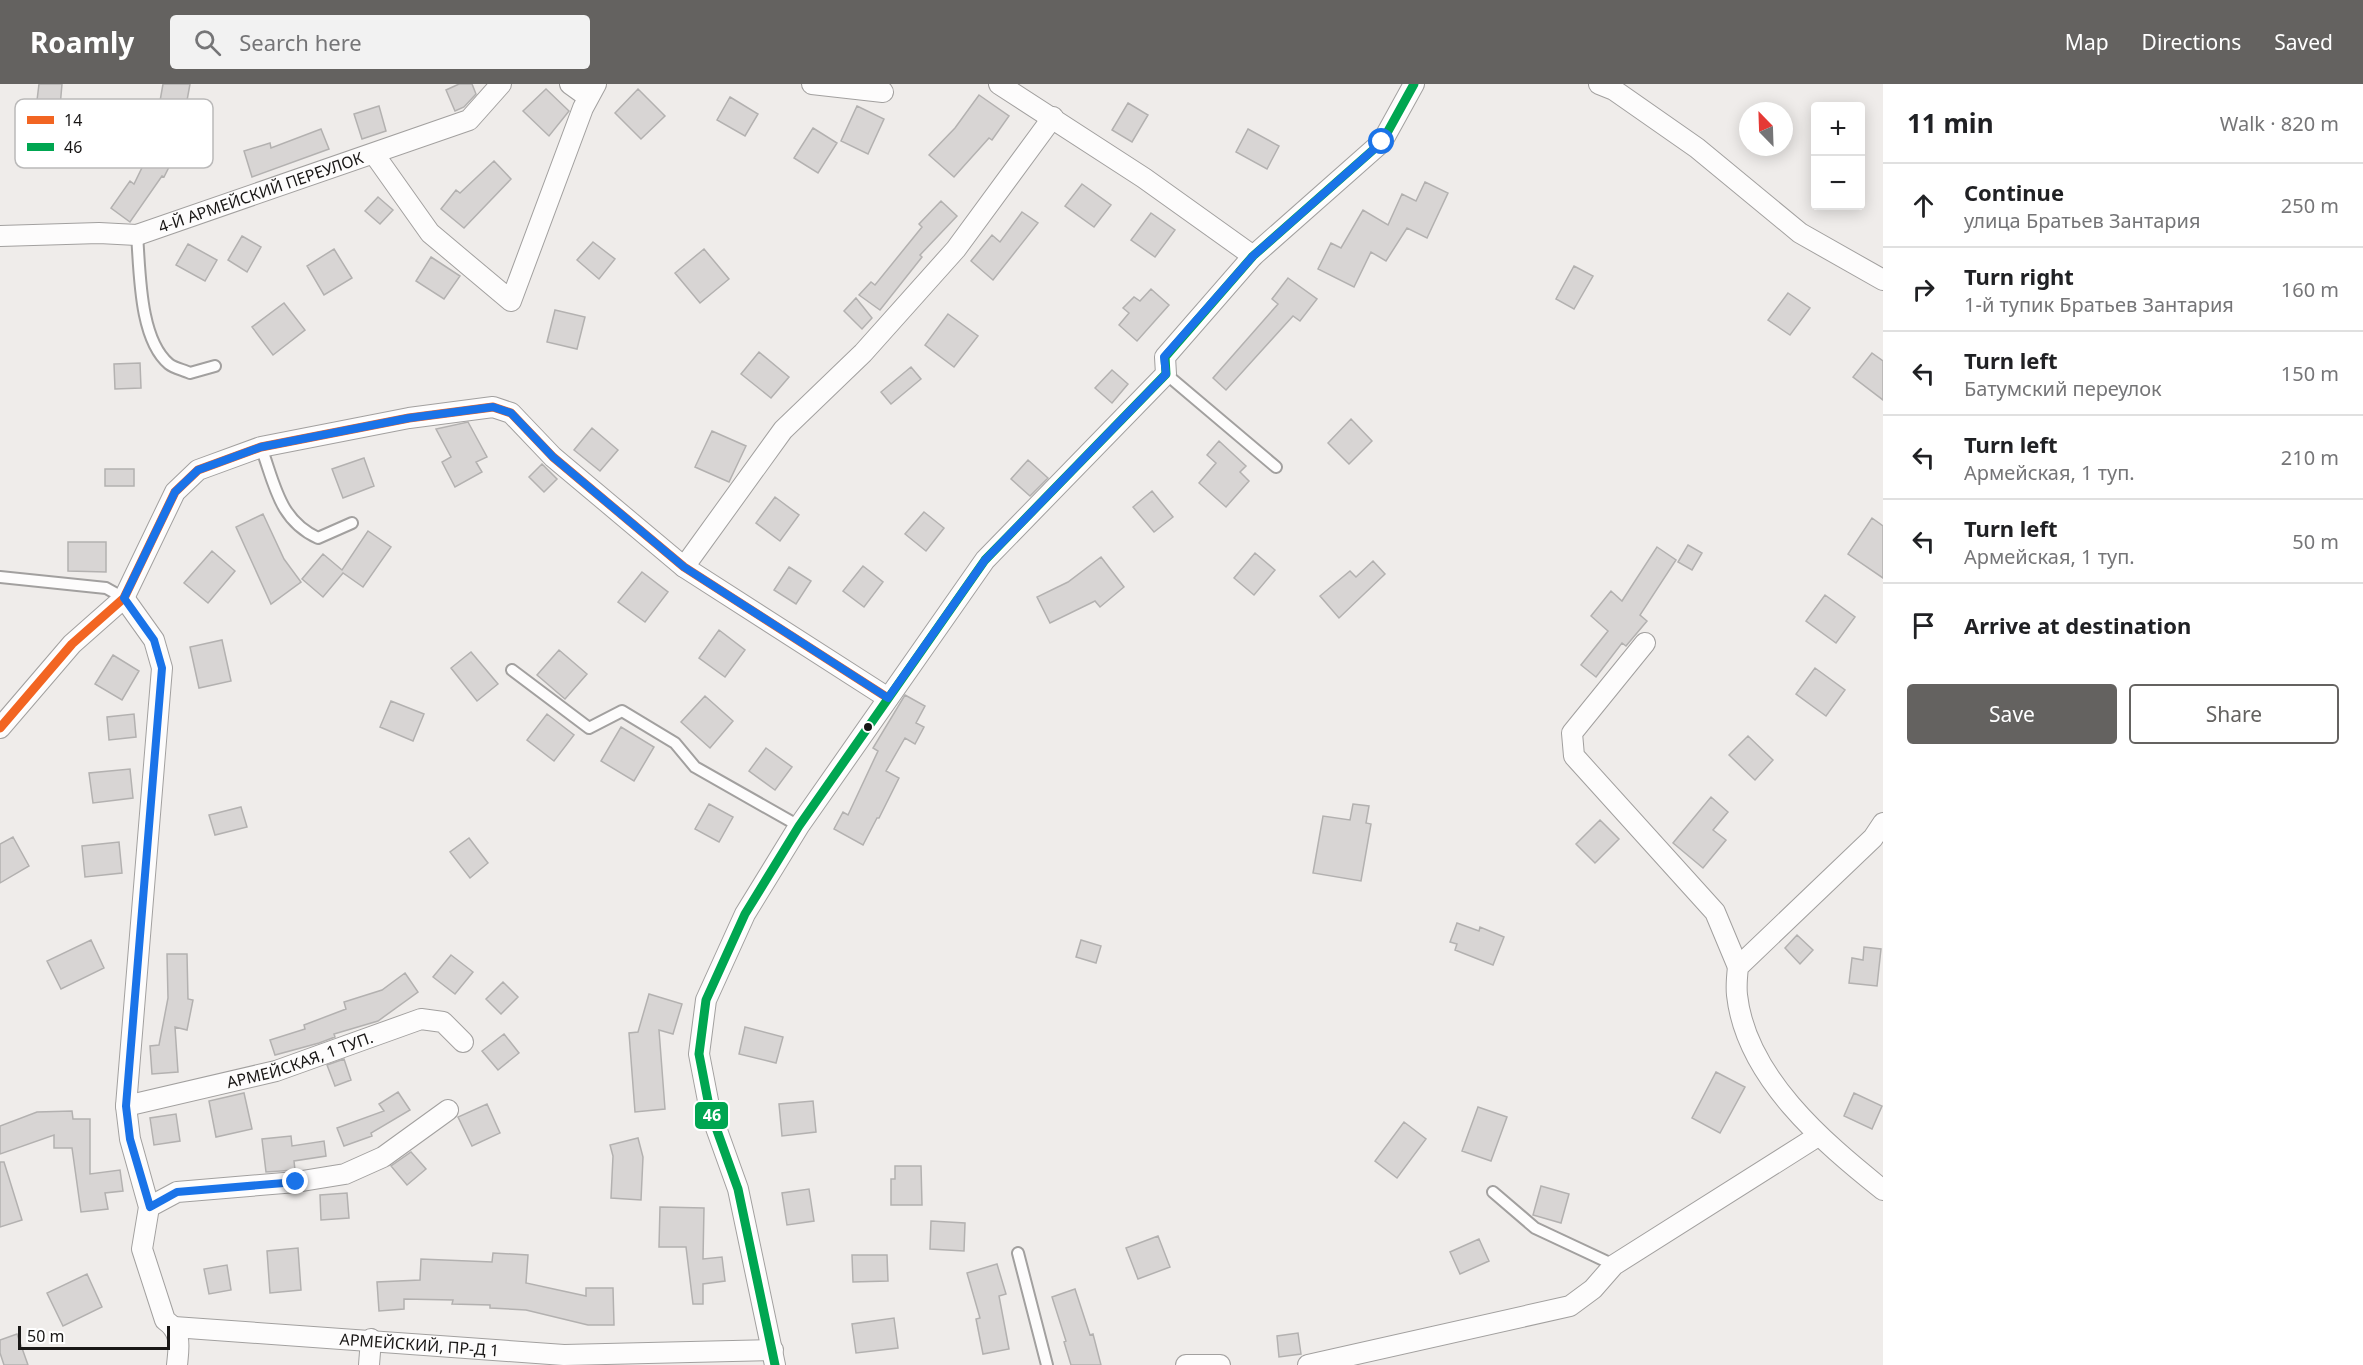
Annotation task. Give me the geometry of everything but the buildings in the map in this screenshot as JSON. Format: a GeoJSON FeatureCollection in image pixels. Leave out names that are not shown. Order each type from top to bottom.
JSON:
{"type":"FeatureCollection","features":[{"type":"Feature","properties":{"kind":"street","name":"4-Й АРМЕЙСКИЙ ПЕРЕУЛОК"},"geometry":{"type":"LineString","coordinates":[[0,236],[99,233],[137,235],[469,120],[501,84]]}},
{"type":"Feature","properties":{"kind":"street"},"geometry":{"type":"LineString","coordinates":[[374,154],[430,233],[511,301],[592,91],[570,84]]}},
{"type":"Feature","properties":{"kind":"street"},"geometry":{"type":"LineString","coordinates":[[812,84],[883,92]]}},
{"type":"Feature","properties":{"kind":"street"},"geometry":{"type":"LineString","coordinates":[[999,84],[1053,117],[1253,256]]}},
{"type":"Feature","properties":{"kind":"street"},"geometry":{"type":"LineString","coordinates":[[774,1358],[738,1189],[710,1111],[699,1054],[706,1000],[745,914],[799,826],[985,560],[1166,374],[1164,357],[1253,256],[1382,142],[1414,84]]}},
{"type":"Feature","properties":{"kind":"street"},"geometry":{"type":"LineString","coordinates":[[1599,84],[1614,90],[1697,148],[1800,233],[1883,280]]}},
{"type":"Feature","properties":{"kind":"street"},"geometry":{"type":"LineString","coordinates":[[684,567],[783,430],[863,353],[956,249],[1053,117]]}},
{"type":"Feature","properties":{"kind":"street"},"geometry":{"type":"LineString","coordinates":[[0,728],[72,644],[124,598],[175,492],[198,470],[261,447],[409,418],[493,407],[511,413],[553,457],[684,567],[888,698]]}},
{"type":"Feature","properties":{"kind":"street"},"geometry":{"type":"LineString","coordinates":[[124,598],[154,640],[162,668],[126,1106],[130,1139],[150,1207],[142,1249],[165,1320],[174,1327],[179,1338],[177,1365]]}},
{"type":"Feature","properties":{"kind":"street"},"geometry":{"type":"LineString","coordinates":[[1645,644],[1572,733],[1574,756],[1714,912],[1738,967],[1737,995],[1749,1038],[1773,1083],[1818,1136],[1883,1190]]}},
{"type":"Feature","properties":{"kind":"street"},"geometry":{"type":"LineString","coordinates":[[1738,967],[1873,838],[1883,823]]}},
{"type":"Feature","properties":{"kind":"street","name":"АРМЕЙСКАЯ, 1 ТУП."},"geometry":{"type":"LineString","coordinates":[[126,1106],[276,1071],[422,1019],[443,1022],[464,1042]]}},
{"type":"Feature","properties":{"kind":"street"},"geometry":{"type":"LineString","coordinates":[[150,1207],[177,1192],[296,1182],[345,1174],[383,1157],[448,1110]]}},
{"type":"Feature","properties":{"kind":"street"},"geometry":{"type":"LineString","coordinates":[[1308,1365],[1570,1306],[1593,1289],[1614,1264],[1818,1136]]}},
{"type":"Feature","properties":{"kind":"street","name":"АРМЕЙСКИЙ, ПР-Д 1"},"geometry":{"type":"LineString","coordinates":[[174,1327],[371,1339],[564,1355],[774,1358]]}},
{"type":"Feature","properties":{"kind":"street"},"geometry":{"type":"LineString","coordinates":[[369,1365],[371,1339]]}},
{"type":"Feature","properties":{"kind":"street"},"geometry":{"type":"LineString","coordinates":[[1186,1365],[1220,1365]]}},
{"type":"Feature","properties":{"kind":"lane"},"geometry":{"type":"LineString","coordinates":[[137,235],[144,314],[153,340],[169,364],[190,373],[215,366]]}},
{"type":"Feature","properties":{"kind":"lane"},"geometry":{"type":"LineString","coordinates":[[1166,374],[1276,467]]}},
{"type":"Feature","properties":{"kind":"lane"},"geometry":{"type":"LineString","coordinates":[[261,447],[287,516],[302,531],[318,538],[352,523]]}},
{"type":"Feature","properties":{"kind":"lane"},"geometry":{"type":"LineString","coordinates":[[0,577],[106,588],[124,598]]}},
{"type":"Feature","properties":{"kind":"lane"},"geometry":{"type":"LineString","coordinates":[[512,670],[589,728],[622,711],[675,743],[695,767],[799,826]]}},
{"type":"Feature","properties":{"kind":"lane"},"geometry":{"type":"LineString","coordinates":[[1493,1192],[1535,1228],[1614,1264]]}},
{"type":"Feature","properties":{"kind":"lane"},"geometry":{"type":"LineString","coordinates":[[1018,1253],[1047,1365]]}},
{"type":"Feature","properties":{"kind":"transit line","name":"46"},"geometry":{"type":"LineString","coordinates":[[775,1365],[738,1189],[710,1111],[699,1054],[706,1000],[745,914],[799,826],[985,560],[1166,374],[1165,357],[1253,256],[1382,142],[1414,84]]}},
{"type":"Feature","properties":{"kind":"transit line","name":"14"},"geometry":{"type":"LineString","coordinates":[[0,728],[72,644],[124,598],[175,492],[198,470],[261,447],[409,418],[493,407],[511,413],[553,457],[684,567],[888,698]]}},
{"type":"Feature","properties":{"kind":"route"},"geometry":{"type":"LineString","coordinates":[[296,1182],[177,1192],[150,1207],[130,1139],[126,1106],[162,668],[154,640],[124,598],[175,492],[198,470],[261,447],[409,418],[493,407],[511,413],[553,457],[684,567],[888,698],[985,560],[1166,374],[1164,357],[1253,256],[1382,142]]}}]}
